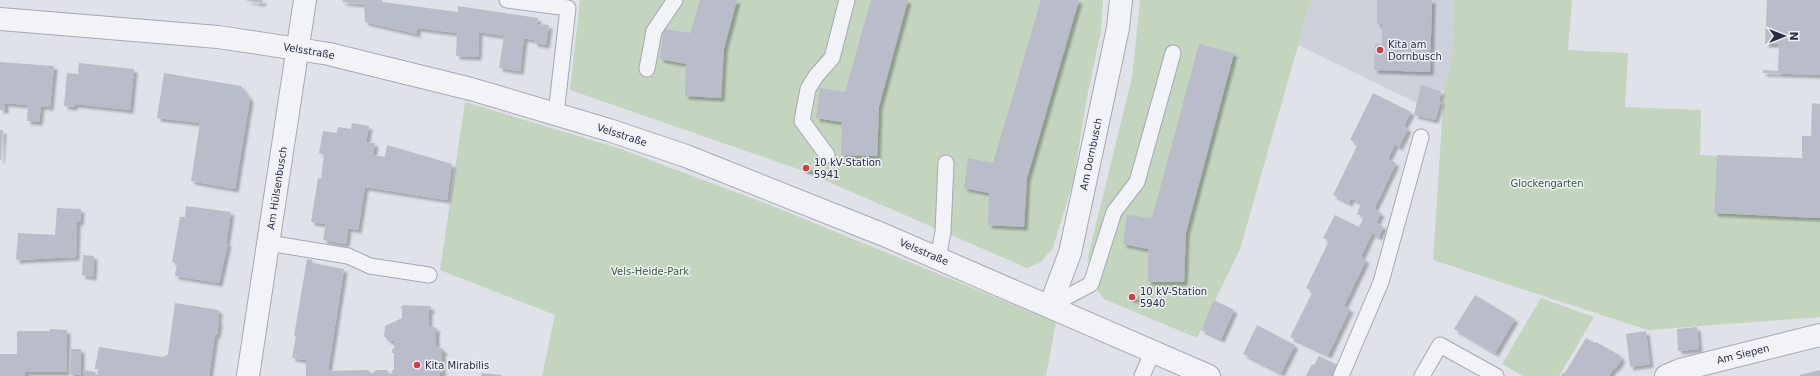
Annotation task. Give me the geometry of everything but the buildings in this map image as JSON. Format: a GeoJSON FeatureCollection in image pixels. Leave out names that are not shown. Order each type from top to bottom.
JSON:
{"type":"FeatureCollection","features":[{"type":"Feature","properties":{"kind":"street","name":"Am Hülsenbusch"},"geometry":{"type":"LineString","coordinates":[[248,376],[305,0]]}},
{"type":"Feature","properties":{"kind":"street","name":"Am Dornbusch"},"geometry":{"type":"LineString","coordinates":[[1050,306],[1070,253],[1118,28],[1121,0]]}},
{"type":"Feature","properties":{"kind":"street","name":"Velsstraße"},"geometry":{"type":"LineString","coordinates":[[0,19],[218,37],[298,48],[471,88],[686,156],[938,258],[1209,376]]}},
{"type":"Feature","properties":{"kind":"street","name":"Am Siepen"},"geometry":{"type":"LineString","coordinates":[[1666,376],[1680,370],[1820,335]]}},
{"type":"Feature","properties":{"kind":"lane"},"geometry":{"type":"LineString","coordinates":[[507,0],[568,8],[556,114]]}},
{"type":"Feature","properties":{"kind":"lane"},"geometry":{"type":"LineString","coordinates":[[647,69],[654,31],[675,0]]}},
{"type":"Feature","properties":{"kind":"lane"},"geometry":{"type":"LineString","coordinates":[[827,155],[802,121],[808,89],[816,76],[832,58],[847,0]]}},
{"type":"Feature","properties":{"kind":"lane"},"geometry":{"type":"LineString","coordinates":[[1050,306],[1091,284],[1114,212],[1137,182],[1173,53]]}},
{"type":"Feature","properties":{"kind":"lane"},"geometry":{"type":"LineString","coordinates":[[1341,376],[1381,282],[1421,137]]}},
{"type":"Feature","properties":{"kind":"lane"},"geometry":{"type":"LineString","coordinates":[[938,258],[943,232],[946,163]]}},
{"type":"Feature","properties":{"kind":"lane"},"geometry":{"type":"LineString","coordinates":[[268,243],[348,256],[370,266],[429,275]]}},
{"type":"Feature","properties":{"kind":"lane"},"geometry":{"type":"LineString","coordinates":[[1422,376],[1440,345],[1496,376]]}},
{"type":"Feature","properties":{"kind":"lane"},"geometry":{"type":"LineString","coordinates":[[1142,376],[1153,351]]}},
{"type":"Feature","properties":{"kind":"shaded area","name":"Kita am Dornbusch"},"geometry":{"type":"Polygon","coordinates":[[[1311,0],[1454,0],[1452,54],[1444,91],[1421,86],[1417,103],[1298,45],[1311,0]]]}},
{"type":"Feature","properties":{"kind":"green space"},"geometry":{"type":"Polygon","coordinates":[[[580,0],[1103,0],[1101,31],[1087,97],[1073,182],[1053,248],[1041,262],[1027,268],[801,170],[570,90],[580,0]]]}},
{"type":"Feature","properties":{"kind":"green space"},"geometry":{"type":"Polygon","coordinates":[[[1140,0],[1311,0],[1240,249],[1197,338],[1104,299],[1091,282],[1088,256],[1132,78],[1140,0]]]}},
{"type":"Feature","properties":{"kind":"green space","name":"Glockengarten"},"geometry":{"type":"Polygon","coordinates":[[[1454,0],[1572,0],[1568,50],[1628,53],[1625,107],[1701,110],[1700,155],[1717,156],[1714,213],[1820,218],[1820,317],[1648,330],[1433,260],[1444,91],[1452,54],[1454,0]]]}},
{"type":"Feature","properties":{"kind":"green space","name":"Vels-Heide-Park"},"geometry":{"type":"Polygon","coordinates":[[[465,102],[618,148],[765,203],[1056,322],[1046,376],[542,376],[555,315],[440,270],[465,102]]]}},
{"type":"Feature","properties":{"kind":"green space"},"geometry":{"type":"Polygon","coordinates":[[[1541,298],[1594,317],[1559,376],[1523,376],[1502,364],[1541,298]]]}},
{"type":"Feature","properties":{"kind":"place","name":"Kita am Dornbusch"},"geometry":{"type":"Point","coordinates":[1380,50]}},
{"type":"Feature","properties":{"kind":"place","name":"10 kV-Station 5941"},"geometry":{"type":"Point","coordinates":[806,168]}},
{"type":"Feature","properties":{"kind":"place","name":"10 kV-Station 5940"},"geometry":{"type":"Point","coordinates":[1132,297]}},
{"type":"Feature","properties":{"kind":"place","name":"Kita Mirabilis"},"geometry":{"type":"Point","coordinates":[417,365]}}]}
